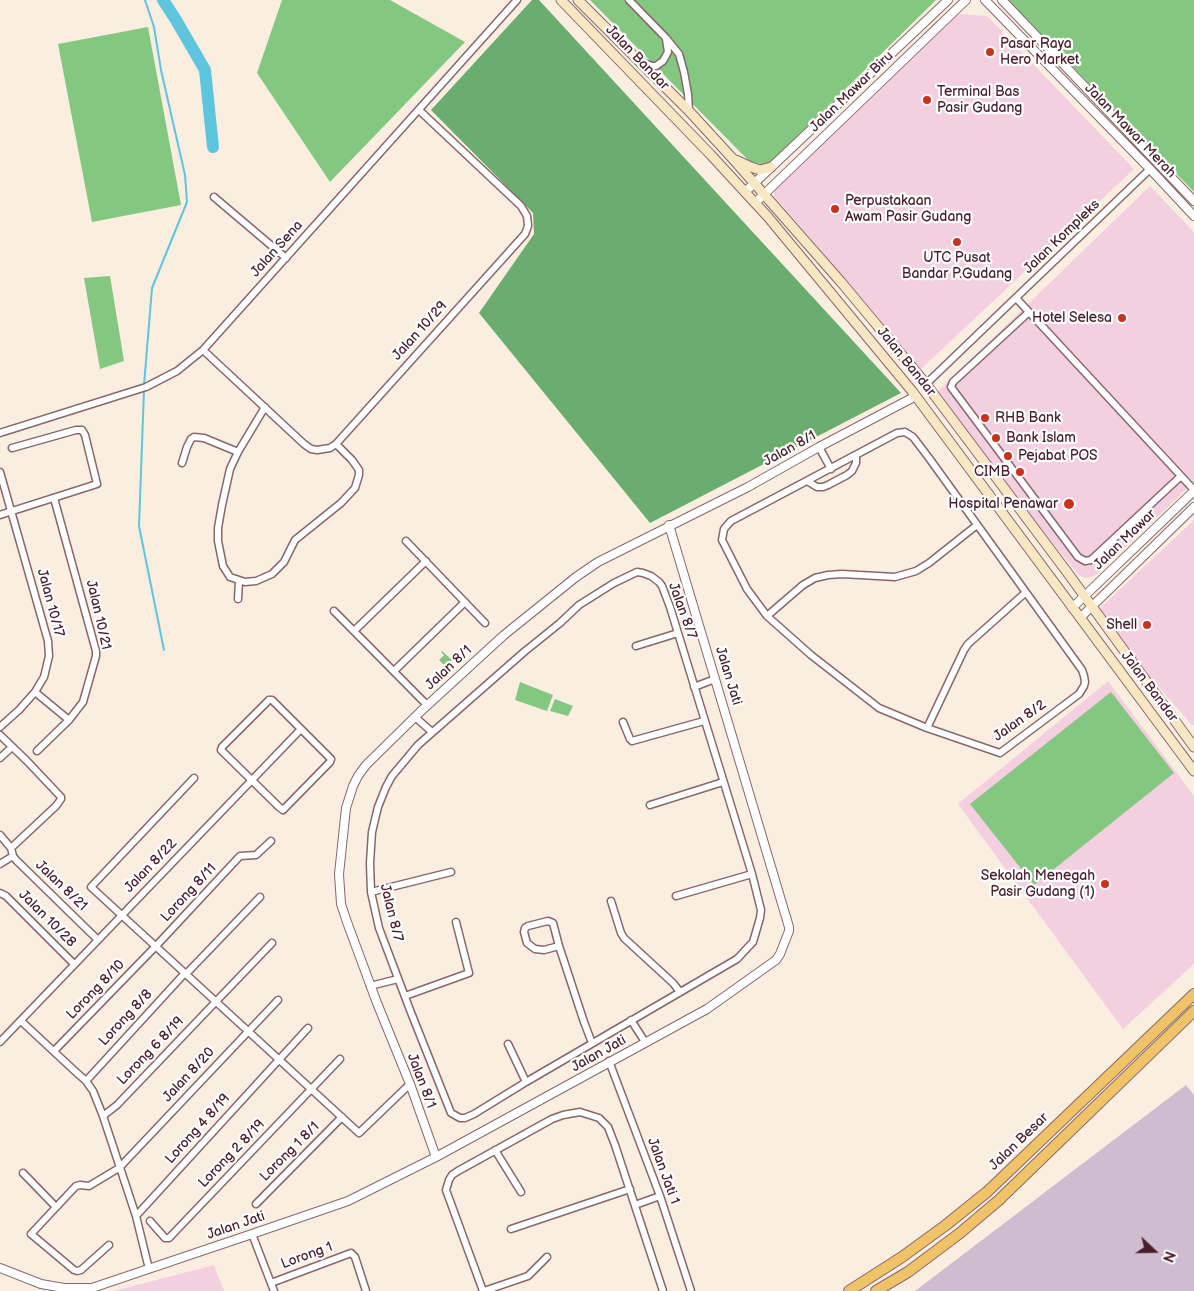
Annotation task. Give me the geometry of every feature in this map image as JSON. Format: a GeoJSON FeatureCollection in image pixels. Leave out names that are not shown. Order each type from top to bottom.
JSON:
{"type":"FeatureCollection","features":[{"type":"Feature","properties":{"kind":"main road","name":"Jalan Bandar"},"geometry":{"type":"LineString","coordinates":[[561,0],[756,203],[916,396],[1194,771]]}},
{"type":"Feature","properties":{"kind":"main road","name":"Jalan Bandar"},"geometry":{"type":"LineString","coordinates":[[578,0],[689,111],[733,159],[841,282],[926,384],[1194,747]]}},
{"type":"Feature","properties":{"kind":"main road"},"geometry":{"type":"LineString","coordinates":[[733,159],[760,170],[771,167]]}},
{"type":"Feature","properties":{"kind":"main road","name":"Jalan Besar"},"geometry":{"type":"LineString","coordinates":[[849,1291],[902,1257],[987,1192],[1194,994]]}},
{"type":"Feature","properties":{"kind":"main road","name":"Jalan Besar"},"geometry":{"type":"LineString","coordinates":[[876,1291],[923,1261],[999,1200],[1194,1011]]}},
{"type":"Feature","properties":{"kind":"street","name":"Jalan Sena"},"geometry":{"type":"LineString","coordinates":[[0,433],[146,387],[177,372],[203,350],[517,0]]}},
{"type":"Feature","properties":{"kind":"street"},"geometry":{"type":"LineString","coordinates":[[629,0],[676,49],[681,60],[688,94],[689,111]]}},
{"type":"Feature","properties":{"kind":"street","name":"Jalan Mawar Biru"},"geometry":{"type":"LineString","coordinates":[[745,192],[948,0]]}},
{"type":"Feature","properties":{"kind":"street","name":"Jalan Mawar Biru"},"geometry":{"type":"LineString","coordinates":[[756,203],[966,0]]}},
{"type":"Feature","properties":{"kind":"street","name":"Jalan Mawar Merah"},"geometry":{"type":"LineString","coordinates":[[985,0],[1194,216]]}},
{"type":"Feature","properties":{"kind":"street","name":"Jalan Mawar Merah"},"geometry":{"type":"LineString","coordinates":[[1002,0],[1194,201]]}},
{"type":"Feature","properties":{"kind":"street"},"geometry":{"type":"LineString","coordinates":[[638,60],[652,66],[656,66],[664,61],[668,52],[666,38]]}},
{"type":"Feature","properties":{"kind":"street","name":"Jalan 10/29"},"geometry":{"type":"LineString","coordinates":[[336,444],[525,234],[528,226],[527,216],[520,206],[419,110]]}},
{"type":"Feature","properties":{"kind":"street","name":"Jalan Kompleks"},"geometry":{"type":"LineString","coordinates":[[926,384],[1150,169]]}},
{"type":"Feature","properties":{"kind":"street"},"geometry":{"type":"LineString","coordinates":[[214,196],[286,258]]}},
{"type":"Feature","properties":{"kind":"street"},"geometry":{"type":"LineString","coordinates":[[1016,298],[1194,491]]}},
{"type":"Feature","properties":{"kind":"street"},"geometry":{"type":"LineString","coordinates":[[1029,312],[953,382],[950,387],[1078,557],[1085,561],[1091,560],[1181,476]]}},
{"type":"Feature","properties":{"kind":"street"},"geometry":{"type":"LineString","coordinates":[[203,350],[265,406],[304,444],[311,449],[323,449],[333,447],[336,444],[352,460],[359,475],[355,488],[341,503],[295,540],[284,562],[272,574],[256,581],[245,582],[230,577],[223,566],[218,541],[219,522],[229,476],[238,452],[265,406]]}},
{"type":"Feature","properties":{"kind":"street","name":"Jalan 8/1"},"geometry":{"type":"LineString","coordinates":[[436,1157],[410,1084],[370,986],[341,904],[339,874],[346,808],[353,786],[366,765],[427,705],[504,635],[576,577],[598,562],[748,487],[916,396]]}},
{"type":"Feature","properties":{"kind":"street"},"geometry":{"type":"LineString","coordinates":[[0,515],[97,484],[84,432],[79,429],[12,448]]}},
{"type":"Feature","properties":{"kind":"street","name":"Jalan 8/2"},"geometry":{"type":"LineString","coordinates":[[896,432],[905,432],[913,437],[1083,672],[1085,682],[1081,692],[1000,753],[927,728],[879,708],[811,655],[767,616],[747,589],[739,574],[722,540],[723,532],[731,521],[830,469],[896,432]]}},
{"type":"Feature","properties":{"kind":"street"},"geometry":{"type":"LineString","coordinates":[[182,463],[187,447],[194,437],[204,438],[238,452]]}},
{"type":"Feature","properties":{"kind":"street"},"geometry":{"type":"LineString","coordinates":[[819,447],[830,469]]}},
{"type":"Feature","properties":{"kind":"street"},"geometry":{"type":"LineString","coordinates":[[807,481],[819,488],[846,476],[856,465],[856,455]]}},
{"type":"Feature","properties":{"kind":"street","name":"Jalan 10/17"},"geometry":{"type":"LineString","coordinates":[[0,472],[48,641],[49,656],[44,677],[36,692],[0,727]]}},
{"type":"Feature","properties":{"kind":"street","name":"Jalan Mawar"},"geometry":{"type":"LineString","coordinates":[[1072,608],[1194,491]]}},
{"type":"Feature","properties":{"kind":"street","name":"Jalan 10/21"},"geometry":{"type":"LineString","coordinates":[[37,750],[69,720],[83,702],[87,693],[96,654],[54,498]]}},
{"type":"Feature","properties":{"kind":"street","name":"Jalan Mawar"},"geometry":{"type":"LineString","coordinates":[[1080,618],[1194,507]]}},
{"type":"Feature","properties":{"kind":"street","name":"Jalan Jati"},"geometry":{"type":"LineString","coordinates":[[0,1268],[41,1284],[64,1288],[92,1288],[348,1200],[436,1157],[706,1009],[774,962],[779,956],[789,930],[784,905],[669,525]]}},
{"type":"Feature","properties":{"kind":"street"},"geometry":{"type":"LineString","coordinates":[[767,616],[815,578],[842,574],[895,576],[916,571],[977,525]]}},
{"type":"Feature","properties":{"kind":"street"},"geometry":{"type":"LineString","coordinates":[[406,541],[485,623]]}},
{"type":"Feature","properties":{"kind":"street"},"geometry":{"type":"LineString","coordinates":[[354,631],[426,561]]}},
{"type":"Feature","properties":{"kind":"street","name":"Jalan 8/7"},"geometry":{"type":"LineString","coordinates":[[637,572],[651,576],[661,584],[678,633],[752,874],[761,912],[752,943],[737,958],[470,1116],[460,1118],[455,1116],[451,1113],[379,928],[371,892],[370,863],[372,832],[381,797],[400,765],[432,732],[580,605],[614,583],[637,572]]}},
{"type":"Feature","properties":{"kind":"street"},"geometry":{"type":"LineString","coordinates":[[238,599],[239,581]]}},
{"type":"Feature","properties":{"kind":"street"},"geometry":{"type":"LineString","coordinates":[[927,728],[968,644],[1025,592]]}},
{"type":"Feature","properties":{"kind":"street"},"geometry":{"type":"LineString","coordinates":[[394,671],[465,602]]}},
{"type":"Feature","properties":{"kind":"street"},"geometry":{"type":"LineString","coordinates":[[334,611],[427,705]]}},
{"type":"Feature","properties":{"kind":"street"},"geometry":{"type":"LineString","coordinates":[[636,646],[678,633]]}},
{"type":"Feature","properties":{"kind":"street"},"geometry":{"type":"LineString","coordinates":[[694,688],[715,679]]}},
{"type":"Feature","properties":{"kind":"street"},"geometry":{"type":"LineString","coordinates":[[36,692],[69,720]]}},
{"type":"Feature","properties":{"kind":"street"},"geometry":{"type":"LineString","coordinates":[[269,700],[272,700],[301,729],[330,758],[330,762],[284,810],[280,809],[222,751],[222,747],[269,700]]}},
{"type":"Feature","properties":{"kind":"street"},"geometry":{"type":"LineString","coordinates":[[415,717],[432,732]]}},
{"type":"Feature","properties":{"kind":"street"},"geometry":{"type":"LineString","coordinates":[[623,722],[630,739],[634,741],[704,721]]}},
{"type":"Feature","properties":{"kind":"street","name":"Jalan 8/22"},"geometry":{"type":"LineString","coordinates":[[0,1042],[301,729]]}},
{"type":"Feature","properties":{"kind":"street"},"geometry":{"type":"LineString","coordinates":[[0,735],[61,799],[11,848],[0,835]]}},
{"type":"Feature","properties":{"kind":"street"},"geometry":{"type":"LineString","coordinates":[[0,758],[12,747]]}},
{"type":"Feature","properties":{"kind":"street"},"geometry":{"type":"LineString","coordinates":[[194,778],[91,887],[359,1133],[410,1084]]}},
{"type":"Feature","properties":{"kind":"street"},"geometry":{"type":"LineString","coordinates":[[650,805],[723,782]]}},
{"type":"Feature","properties":{"kind":"street","name":"Lorong 8/11"},"geometry":{"type":"LineString","coordinates":[[156,946],[240,856],[256,855],[271,841]]}},
{"type":"Feature","properties":{"kind":"street","name":"Jalan 8/21"},"geometry":{"type":"LineString","coordinates":[[11,848],[16,860],[98,940]]}},
{"type":"Feature","properties":{"kind":"street"},"geometry":{"type":"LineString","coordinates":[[0,864],[13,856]]}},
{"type":"Feature","properties":{"kind":"street"},"geometry":{"type":"LineString","coordinates":[[371,892],[451,872]]}},
{"type":"Feature","properties":{"kind":"street"},"geometry":{"type":"LineString","coordinates":[[676,896],[752,874]]}},
{"type":"Feature","properties":{"kind":"street","name":"Jalan 10/28"},"geometry":{"type":"LineString","coordinates":[[0,893],[6,896],[74,964]]}},
{"type":"Feature","properties":{"kind":"street"},"geometry":{"type":"LineString","coordinates":[[185,974],[260,897]]}},
{"type":"Feature","properties":{"kind":"street"},"geometry":{"type":"LineString","coordinates":[[611,901],[624,938],[674,983],[680,992]]}},
{"type":"Feature","properties":{"kind":"street"},"geometry":{"type":"LineString","coordinates":[[559,946],[544,950],[535,949],[528,943],[524,932],[525,928],[548,921],[554,925],[559,946],[592,1043]]}},
{"type":"Feature","properties":{"kind":"street"},"geometry":{"type":"LineString","coordinates":[[404,996],[469,973],[456,922]]}},
{"type":"Feature","properties":{"kind":"street","name":"Lorong 6 8/19"},"geometry":{"type":"LineString","coordinates":[[103,1116],[116,1105],[272,942]]}},
{"type":"Feature","properties":{"kind":"street","name":"Lorong 8/10"},"geometry":{"type":"LineString","coordinates":[[54,1051],[156,946]]}},
{"type":"Feature","properties":{"kind":"street","name":"Lorong 8/8"},"geometry":{"type":"LineString","coordinates":[[86,1081],[185,974]]}},
{"type":"Feature","properties":{"kind":"street"},"geometry":{"type":"LineString","coordinates":[[370,986],[398,979]]}},
{"type":"Feature","properties":{"kind":"street","name":"Jalan 8/20"},"geometry":{"type":"LineString","coordinates":[[56,1207],[78,1185],[89,1186],[120,1168],[278,1000]]}},
{"type":"Feature","properties":{"kind":"street"},"geometry":{"type":"LineString","coordinates":[[632,1020],[645,1042]]}},
{"type":"Feature","properties":{"kind":"street"},"geometry":{"type":"LineString","coordinates":[[21,1021],[86,1081],[92,1091],[103,1116],[136,1216],[149,1269]]}},
{"type":"Feature","properties":{"kind":"street","name":"Lorong 4 8/19"},"geometry":{"type":"LineString","coordinates":[[136,1216],[308,1028]]}},
{"type":"Feature","properties":{"kind":"street"},"geometry":{"type":"LineString","coordinates":[[508,1044],[526,1082]]}},
{"type":"Feature","properties":{"kind":"street","name":"Lorong 2 8/19"},"geometry":{"type":"LineString","coordinates":[[150,1221],[168,1239],[340,1059]]}},
{"type":"Feature","properties":{"kind":"street","name":"Jalan Jati 1"},"geometry":{"type":"LineString","coordinates":[[610,1061],[660,1196],[691,1291]]}},
{"type":"Feature","properties":{"kind":"street"},"geometry":{"type":"LineString","coordinates":[[548,1257],[528,1276],[483,1291],[446,1190],[447,1184],[452,1175],[495,1150],[563,1115],[580,1112],[594,1115],[608,1127],[663,1291]]}},
{"type":"Feature","properties":{"kind":"street","name":"Lorong 1 8/1"},"geometry":{"type":"LineString","coordinates":[[256,1204],[342,1117]]}},
{"type":"Feature","properties":{"kind":"street"},"geometry":{"type":"LineString","coordinates":[[495,1150],[521,1192]]}},
{"type":"Feature","properties":{"kind":"street"},"geometry":{"type":"LineString","coordinates":[[23,1173],[56,1207],[31,1234],[77,1272],[109,1245]]}},
{"type":"Feature","properties":{"kind":"street"},"geometry":{"type":"LineString","coordinates":[[511,1229],[630,1189]]}},
{"type":"Feature","properties":{"kind":"street"},"geometry":{"type":"LineString","coordinates":[[635,1205],[660,1196]]}},
{"type":"Feature","properties":{"kind":"street"},"geometry":{"type":"LineString","coordinates":[[252,1234],[274,1291]]}},
{"type":"Feature","properties":{"kind":"street","name":"Lorong 1"},"geometry":{"type":"LineString","coordinates":[[271,1283],[352,1253],[366,1291]]}},
{"type":"Feature","properties":{"kind":"shaded area"},"geometry":{"type":"Polygon","coordinates":[[[958,14],[987,16],[1134,169],[921,369],[774,196],[774,192],[775,186],[958,14]]]}},
{"type":"Feature","properties":{"kind":"shaded area"},"geometry":{"type":"Polygon","coordinates":[[[1150,186],[1194,232],[1194,482],[1096,575],[1087,578],[1080,576],[1012,494],[938,391],[1150,186]]]}},
{"type":"Feature","properties":{"kind":"shaded area"},"geometry":{"type":"Polygon","coordinates":[[[1194,520],[1194,725],[1191,724],[1149,676],[1099,609],[1194,520]]]}},
{"type":"Feature","properties":{"kind":"shaded area","name":"Sekolah Menegah Pasir Gudang (1)"},"geometry":{"type":"Polygon","coordinates":[[[1108,681],[1194,796],[1194,964],[1123,1029],[958,804],[1108,681]]]}},
{"type":"Feature","properties":{"kind":"shaded area"},"geometry":{"type":"Polygon","coordinates":[[[1186,1085],[1194,1095],[1194,1291],[915,1291],[1186,1085]]]}},
{"type":"Feature","properties":{"kind":"shaded area"},"geometry":{"type":"Polygon","coordinates":[[[214,1265],[224,1291],[114,1291],[214,1265]]]}},
{"type":"Feature","properties":{"kind":"green space"},"geometry":{"type":"Polygon","coordinates":[[[282,0],[390,0],[465,42],[330,182],[257,73],[282,0]]]}},
{"type":"Feature","properties":{"kind":"green space"},"geometry":{"type":"Polygon","coordinates":[[[532,0],[539,0],[901,393],[650,523],[479,313],[534,234],[533,213],[431,110],[532,0]]]}},
{"type":"Feature","properties":{"kind":"green space"},"geometry":{"type":"Polygon","coordinates":[[[590,0],[936,0],[768,165],[750,162],[590,0]]]}},
{"type":"Feature","properties":{"kind":"green space"},"geometry":{"type":"Polygon","coordinates":[[[1008,0],[1194,0],[1194,192],[1008,0]]]}},
{"type":"Feature","properties":{"kind":"green space"},"geometry":{"type":"Polygon","coordinates":[[[148,27],[181,205],[92,222],[58,44],[148,27]]]}},
{"type":"Feature","properties":{"kind":"green space"},"geometry":{"type":"Polygon","coordinates":[[[110,276],[124,361],[100,369],[84,278],[110,276]]]}},
{"type":"Feature","properties":{"kind":"green space"},"geometry":{"type":"Polygon","coordinates":[[[442,651],[452,660],[446,667],[439,660],[444,655],[442,651]]]}},
{"type":"Feature","properties":{"kind":"green space"},"geometry":{"type":"Polygon","coordinates":[[[520,682],[553,695],[547,711],[515,700],[520,682]]]}},
{"type":"Feature","properties":{"kind":"green space"},"geometry":{"type":"Polygon","coordinates":[[[1111,692],[1174,773],[1034,885],[970,804],[1111,692]]]}},
{"type":"Feature","properties":{"kind":"green space"},"geometry":{"type":"Polygon","coordinates":[[[555,699],[573,706],[568,716],[550,711],[555,699]]]}},
{"type":"Feature","properties":{"kind":"waterway"},"geometry":{"type":"LineString","coordinates":[[144,385],[152,288],[187,202],[185,175],[161,70],[154,27],[145,0]]}},
{"type":"Feature","properties":{"kind":"waterway"},"geometry":{"type":"LineString","coordinates":[[163,0],[205,70],[213,147]]}},
{"type":"Feature","properties":{"kind":"waterway"},"geometry":{"type":"LineString","coordinates":[[144,390],[139,526],[164,650]]}},
{"type":"Feature","properties":{"kind":"place","name":"Pasar Raya Hero Market"},"geometry":{"type":"Point","coordinates":[990,52]}},
{"type":"Feature","properties":{"kind":"place","name":"Terminal Bas Pasir Gudang"},"geometry":{"type":"Point","coordinates":[927,100]}},
{"type":"Feature","properties":{"kind":"place","name":"Perpustakaan Awam Pasir Gudang"},"geometry":{"type":"Point","coordinates":[835,209]}},
{"type":"Feature","properties":{"kind":"place","name":"UTC Pusat Bandar P.Gudang"},"geometry":{"type":"Point","coordinates":[957,242]}},
{"type":"Feature","properties":{"kind":"place","name":"Hotel Selesa"},"geometry":{"type":"Point","coordinates":[1122,318]}},
{"type":"Feature","properties":{"kind":"place","name":"RHB Bank"},"geometry":{"type":"Point","coordinates":[985,418]}},
{"type":"Feature","properties":{"kind":"place","name":"Bank Islam"},"geometry":{"type":"Point","coordinates":[996,438]}},
{"type":"Feature","properties":{"kind":"place","name":"Pejabat POS"},"geometry":{"type":"Point","coordinates":[1008,456]}},
{"type":"Feature","properties":{"kind":"place","name":"CIMB"},"geometry":{"type":"Point","coordinates":[1020,472]}},
{"type":"Feature","properties":{"kind":"place","name":"Hospital Penawar"},"geometry":{"type":"Point","coordinates":[1069,504]}},
{"type":"Feature","properties":{"kind":"place","name":"Shell"},"geometry":{"type":"Point","coordinates":[1147,625]}},
{"type":"Feature","properties":{"kind":"place","name":"Sekolah Menegah Pasir Gudang (1)"},"geometry":{"type":"Point","coordinates":[1105,884]}}]}
